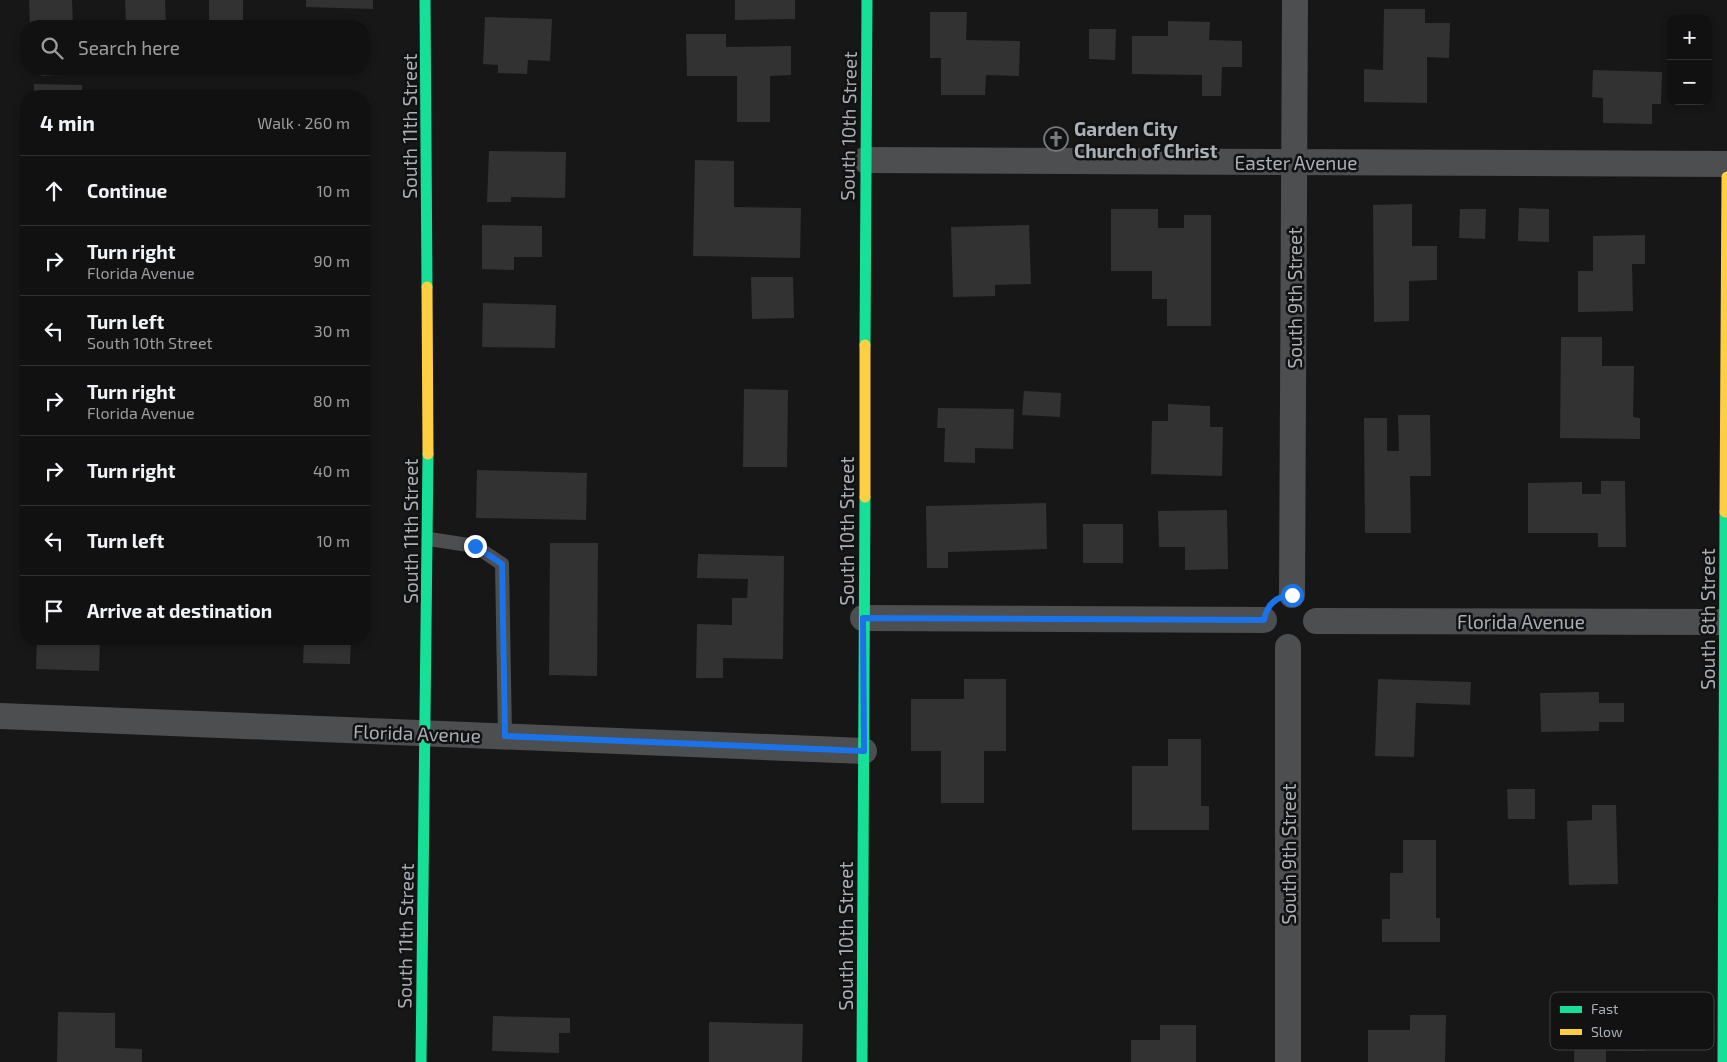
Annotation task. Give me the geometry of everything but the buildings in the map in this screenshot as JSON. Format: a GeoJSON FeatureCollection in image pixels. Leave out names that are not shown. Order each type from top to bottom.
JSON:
{"type":"FeatureCollection","features":[{"type":"Feature","properties":{"kind":"street","name":"South 11th Street"},"geometry":{"type":"LineString","coordinates":[[421,1062],[424,733],[429,538],[426,0]]}},
{"type":"Feature","properties":{"kind":"street","name":"South 10th Street"},"geometry":{"type":"LineString","coordinates":[[862,1062],[864,160],[867,0]]}},
{"type":"Feature","properties":{"kind":"street","name":"South 9th Street"},"geometry":{"type":"LineString","coordinates":[[1292,595],[1295,0]]}},
{"type":"Feature","properties":{"kind":"street","name":"Easter Avenue"},"geometry":{"type":"LineString","coordinates":[[864,160],[1727,164]]}},
{"type":"Feature","properties":{"kind":"street","name":"South 8th Street"},"geometry":{"type":"LineString","coordinates":[[1723,1062],[1727,177]]}},
{"type":"Feature","properties":{"kind":"street"},"geometry":{"type":"LineString","coordinates":[[1292,595],[1307,602],[1312,608],[1316,620],[1310,638],[1303,643],[1288,647],[1273,640],[1268,634],[1264,620],[1270,604],[1284,596],[1292,595]]}},
{"type":"Feature","properties":{"kind":"street"},"geometry":{"type":"LineString","coordinates":[[863,618],[1264,620]]}},
{"type":"Feature","properties":{"kind":"street","name":"Florida Avenue"},"geometry":{"type":"LineString","coordinates":[[1316,620],[1726,622]]}},
{"type":"Feature","properties":{"kind":"street","name":"South 9th Street"},"geometry":{"type":"LineString","coordinates":[[1288,647],[1288,1062]]}},
{"type":"Feature","properties":{"kind":"street","name":"Florida Avenue"},"geometry":{"type":"LineString","coordinates":[[0,716],[864,751]]}},
{"type":"Feature","properties":{"kind":"lane"},"geometry":{"type":"LineString","coordinates":[[429,538],[475,546],[502,564],[505,736]]}},
{"type":"Feature","properties":{"kind":"traffic: fast"},"geometry":{"type":"LineString","coordinates":[[425,0],[427,287]]}},
{"type":"Feature","properties":{"kind":"traffic: fast"},"geometry":{"type":"LineString","coordinates":[[865,345],[867,0]]}},
{"type":"Feature","properties":{"kind":"traffic: fast"},"geometry":{"type":"LineString","coordinates":[[421,1062],[428,454]]}},
{"type":"Feature","properties":{"kind":"traffic: fast"},"geometry":{"type":"LineString","coordinates":[[862,1062],[865,497]]}},
{"type":"Feature","properties":{"kind":"traffic: fast"},"geometry":{"type":"LineString","coordinates":[[1723,1062],[1725,512]]}},
{"type":"Feature","properties":{"kind":"traffic: slow"},"geometry":{"type":"LineString","coordinates":[[1725,512],[1727,177]]}},
{"type":"Feature","properties":{"kind":"traffic: slow"},"geometry":{"type":"LineString","coordinates":[[427,287],[428,454]]}},
{"type":"Feature","properties":{"kind":"traffic: slow"},"geometry":{"type":"LineString","coordinates":[[865,345],[865,497]]}},
{"type":"Feature","properties":{"kind":"place","name":"Garden City Church of Christ"},"geometry":{"type":"Point","coordinates":[1056,139]}},
{"type":"Feature","properties":{"kind":"route"},"geometry":{"type":"LineString","coordinates":[[475,546],[502,564],[505,736],[864,751],[863,618],[1264,620],[1270,604],[1276,599],[1292,595]]}}]}
